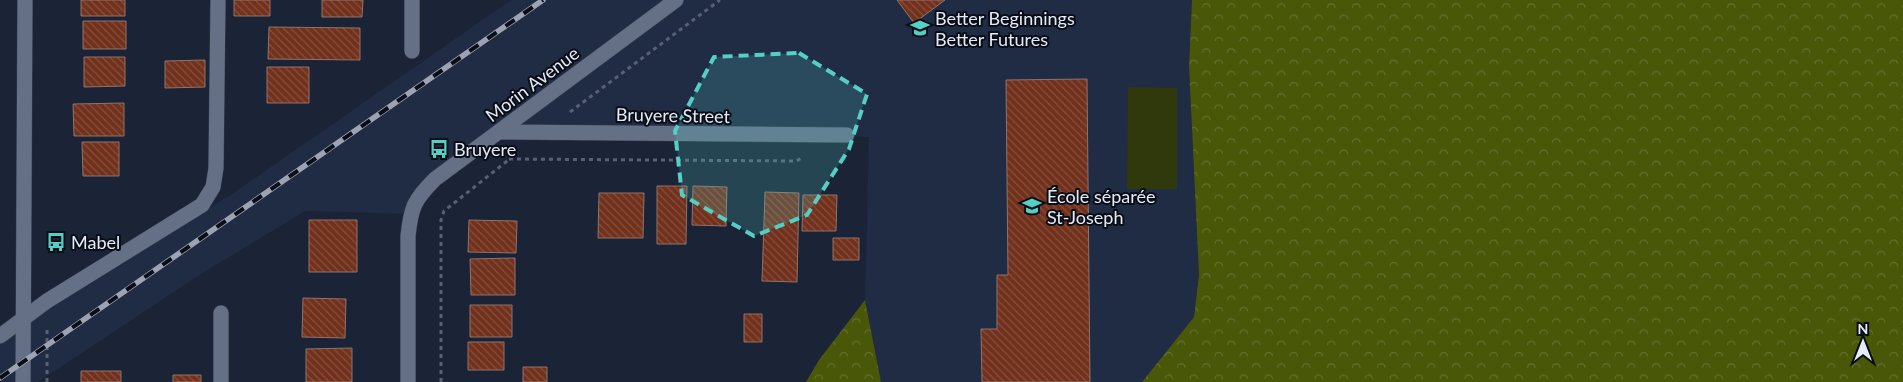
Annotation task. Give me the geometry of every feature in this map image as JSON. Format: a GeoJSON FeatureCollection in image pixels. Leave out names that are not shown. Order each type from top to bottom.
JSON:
{"type":"FeatureCollection","features":[{"type":"Feature","properties":{"kind":"street"},"geometry":{"type":"LineString","coordinates":[[23,382],[25,0]]}},
{"type":"Feature","properties":{"kind":"street"},"geometry":{"type":"LineString","coordinates":[[0,336],[47,301],[202,205],[213,187],[216,168],[218,0]]}},
{"type":"Feature","properties":{"kind":"street"},"geometry":{"type":"LineString","coordinates":[[412,0],[412,51]]}},
{"type":"Feature","properties":{"kind":"street","name":"Morin Avenue"},"geometry":{"type":"LineString","coordinates":[[408,382],[408,236],[410,213],[419,195],[435,180],[498,132],[676,0]]}},
{"type":"Feature","properties":{"kind":"street","name":"Bruyere Street"},"geometry":{"type":"LineString","coordinates":[[498,132],[847,135]]}},
{"type":"Feature","properties":{"kind":"street"},"geometry":{"type":"LineString","coordinates":[[221,313],[221,382]]}},
{"type":"Feature","properties":{"kind":"path"},"geometry":{"type":"LineString","coordinates":[[441,382],[441,220],[444,211],[540,133],[720,0]]}},
{"type":"Feature","properties":{"kind":"path"},"geometry":{"type":"LineString","coordinates":[[509,159],[796,161],[804,157]]}},
{"type":"Feature","properties":{"kind":"highlighted area"},"geometry":{"type":"Polygon","coordinates":[[[799,53],[867,94],[849,149],[807,215],[754,236],[682,195],[675,131],[714,57],[799,53]]]}},
{"type":"Feature","properties":{"kind":"shaded area","name":"École séparée St-Joseph"},"geometry":{"type":"Polygon","coordinates":[[[511,0],[1192,0],[1189,66],[1199,275],[1194,317],[1142,382],[881,382],[865,300],[869,137],[500,134],[436,181],[412,214],[305,211],[196,277],[38,382],[0,382],[0,338],[21,322],[232,194],[511,0]]]}},
{"type":"Feature","properties":{"kind":"green space"},"geometry":{"type":"Polygon","coordinates":[[[1192,0],[1903,0],[1903,382],[1142,382],[1194,317],[1199,275],[1189,66],[1192,0]]]}},
{"type":"Feature","properties":{"kind":"green space"},"geometry":{"type":"Polygon","coordinates":[[[1128,87],[1177,88],[1177,189],[1127,189],[1128,87]]]}},
{"type":"Feature","properties":{"kind":"green space"},"geometry":{"type":"Polygon","coordinates":[[[865,300],[881,382],[806,382],[819,360],[865,300]]]}},
{"type":"Feature","properties":{"kind":"building"},"geometry":{"type":"Polygon","coordinates":[[[81,0],[125,0],[125,16],[81,16],[81,0]]]}},
{"type":"Feature","properties":{"kind":"building"},"geometry":{"type":"Polygon","coordinates":[[[234,0],[270,0],[270,16],[234,16],[234,0]]]}},
{"type":"Feature","properties":{"kind":"building"},"geometry":{"type":"Polygon","coordinates":[[[322,0],[363,0],[362,17],[322,17],[322,0]]]}},
{"type":"Feature","properties":{"kind":"building"},"geometry":{"type":"Polygon","coordinates":[[[897,0],[945,0],[914,23],[897,0]]]}},
{"type":"Feature","properties":{"kind":"building"},"geometry":{"type":"Polygon","coordinates":[[[83,21],[126,21],[126,49],[83,49],[83,21]]]}},
{"type":"Feature","properties":{"kind":"building"},"geometry":{"type":"Polygon","coordinates":[[[269,27],[360,28],[360,60],[268,59],[269,27]]]}},
{"type":"Feature","properties":{"kind":"building"},"geometry":{"type":"Polygon","coordinates":[[[84,57],[125,57],[125,86],[84,87],[84,57]]]}},
{"type":"Feature","properties":{"kind":"building"},"geometry":{"type":"Polygon","coordinates":[[[205,60],[205,87],[165,88],[165,61],[205,60]]]}},
{"type":"Feature","properties":{"kind":"building"},"geometry":{"type":"Polygon","coordinates":[[[267,67],[309,67],[309,103],[267,103],[267,67]]]}},
{"type":"Feature","properties":{"kind":"building"},"geometry":{"type":"Polygon","coordinates":[[[1087,79],[1090,382],[982,382],[981,329],[997,329],[997,275],[1008,275],[1006,80],[1087,79]]]}},
{"type":"Feature","properties":{"kind":"building"},"geometry":{"type":"Polygon","coordinates":[[[124,103],[124,136],[74,136],[73,104],[124,103]]]}},
{"type":"Feature","properties":{"kind":"building"},"geometry":{"type":"Polygon","coordinates":[[[82,142],[119,142],[119,176],[83,176],[82,142]]]}},
{"type":"Feature","properties":{"kind":"building"},"geometry":{"type":"Polygon","coordinates":[[[657,186],[687,186],[686,244],[657,244],[657,186]]]}},
{"type":"Feature","properties":{"kind":"building"},"geometry":{"type":"Polygon","coordinates":[[[693,186],[727,187],[726,226],[692,225],[693,186]]]}},
{"type":"Feature","properties":{"kind":"building"},"geometry":{"type":"Polygon","coordinates":[[[765,192],[799,193],[797,282],[762,281],[765,192]]]}},
{"type":"Feature","properties":{"kind":"building"},"geometry":{"type":"Polygon","coordinates":[[[599,193],[644,193],[643,238],[598,238],[599,193]]]}},
{"type":"Feature","properties":{"kind":"building"},"geometry":{"type":"Polygon","coordinates":[[[803,195],[837,195],[836,231],[802,231],[803,195]]]}},
{"type":"Feature","properties":{"kind":"building"},"geometry":{"type":"Polygon","coordinates":[[[309,220],[357,220],[357,272],[309,272],[309,220]]]}},
{"type":"Feature","properties":{"kind":"building"},"geometry":{"type":"Polygon","coordinates":[[[469,220],[517,221],[516,253],[468,252],[469,220]]]}},
{"type":"Feature","properties":{"kind":"building"},"geometry":{"type":"Polygon","coordinates":[[[833,238],[859,238],[859,260],[833,260],[833,238]]]}},
{"type":"Feature","properties":{"kind":"building"},"geometry":{"type":"Polygon","coordinates":[[[515,258],[515,295],[471,295],[470,259],[515,258]]]}},
{"type":"Feature","properties":{"kind":"building"},"geometry":{"type":"Polygon","coordinates":[[[303,298],[346,299],[345,338],[302,337],[303,298]]]}},
{"type":"Feature","properties":{"kind":"building"},"geometry":{"type":"Polygon","coordinates":[[[470,305],[512,305],[512,337],[470,337],[470,305]]]}},
{"type":"Feature","properties":{"kind":"building"},"geometry":{"type":"Polygon","coordinates":[[[744,314],[762,314],[762,342],[744,342],[744,314]]]}},
{"type":"Feature","properties":{"kind":"building"},"geometry":{"type":"Polygon","coordinates":[[[468,342],[504,342],[504,370],[468,370],[468,342]]]}},
{"type":"Feature","properties":{"kind":"building"},"geometry":{"type":"Polygon","coordinates":[[[352,348],[352,382],[306,382],[306,349],[352,348]]]}},
{"type":"Feature","properties":{"kind":"building"},"geometry":{"type":"Polygon","coordinates":[[[523,367],[547,367],[547,382],[523,382],[523,367]]]}},
{"type":"Feature","properties":{"kind":"building"},"geometry":{"type":"Polygon","coordinates":[[[81,371],[121,371],[121,382],[81,382],[81,371]]]}},
{"type":"Feature","properties":{"kind":"building"},"geometry":{"type":"Polygon","coordinates":[[[173,375],[201,375],[201,382],[173,382],[173,375]]]}},
{"type":"Feature","properties":{"kind":"railway"},"geometry":{"type":"LineString","coordinates":[[0,378],[543,0]]}},
{"type":"Feature","properties":{"kind":"place","name":"Better Beginnings Better Futures"},"geometry":{"type":"Point","coordinates":[920,28]}},
{"type":"Feature","properties":{"kind":"place","name":"Bruyere"},"geometry":{"type":"Point","coordinates":[439,149]}},
{"type":"Feature","properties":{"kind":"place","name":"École séparée St-Joseph"},"geometry":{"type":"Point","coordinates":[1032,206]}},
{"type":"Feature","properties":{"kind":"place","name":"Mabel"},"geometry":{"type":"Point","coordinates":[56,242]}}]}
